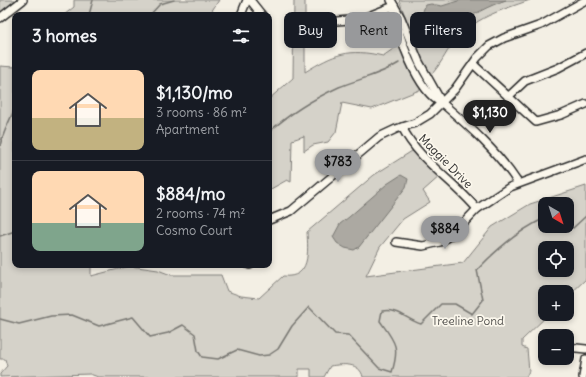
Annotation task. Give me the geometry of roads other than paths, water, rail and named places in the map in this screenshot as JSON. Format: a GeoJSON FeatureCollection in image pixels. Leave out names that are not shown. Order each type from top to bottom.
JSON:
{"type":"FeatureCollection","features":[{"type":"Feature","properties":{"kind":"street"},"geometry":{"type":"LineString","coordinates":[[0,18],[23,0]]}},
{"type":"Feature","properties":{"kind":"street"},"geometry":{"type":"LineString","coordinates":[[242,12],[248,0],[259,12]]}},
{"type":"Feature","properties":{"kind":"street"},"geometry":{"type":"LineString","coordinates":[[272,219],[291,211],[373,141],[386,133],[422,120],[442,103],[459,85],[482,53],[493,44],[541,25],[586,0]]}},
{"type":"Feature","properties":{"kind":"street"},"geometry":{"type":"LineString","coordinates":[[337,21],[361,18],[393,3],[402,18],[419,62],[442,103],[496,153],[518,183]]}},
{"type":"Feature","properties":{"kind":"street"},"geometry":{"type":"LineString","coordinates":[[508,97],[525,81],[558,68],[586,53]]}},
{"type":"Feature","properties":{"kind":"street"},"geometry":{"type":"LineString","coordinates":[[473,64],[536,122],[561,115],[586,104]]}},
{"type":"Feature","properties":{"kind":"street","name":"Maggie Drive"},"geometry":{"type":"LineString","coordinates":[[402,128],[412,146],[465,195],[477,209]]}},
{"type":"Feature","properties":{"kind":"street"},"geometry":{"type":"LineString","coordinates":[[396,242],[423,246],[440,242],[455,232],[477,209],[518,183],[586,159]]}},
{"type":"Feature","properties":{"kind":"street"},"geometry":{"type":"LineString","coordinates":[[574,347],[586,349]]}},
{"type":"Feature","properties":{"kind":"street"},"geometry":{"type":"LineString","coordinates":[[583,377],[586,358]]}},
{"type":"Feature","properties":{"kind":"waterway"},"geometry":{"type":"LineString","coordinates":[[90,12],[93,0]]}},
{"type":"Feature","properties":{"kind":"waterway"},"geometry":{"type":"LineString","coordinates":[[153,12],[160,4],[174,0]]}},
{"type":"Feature","properties":{"kind":"waterway"},"geometry":{"type":"LineString","coordinates":[[272,129],[302,107],[320,96],[339,87],[384,71],[399,63]]}},
{"type":"Feature","properties":{"kind":"waterway"},"geometry":{"type":"LineString","coordinates":[[0,146],[12,114]]}},
{"type":"Feature","properties":{"kind":"waterway"},"geometry":{"type":"LineString","coordinates":[[574,227],[586,216]]}},
{"type":"Feature","properties":{"kind":"waterway"},"geometry":{"type":"LineString","coordinates":[[0,319],[19,324],[51,316],[72,315],[99,326],[133,317],[150,337],[168,333],[183,325],[195,334],[198,351],[202,357],[218,359],[237,350],[259,356],[269,355],[278,349],[292,326],[309,307],[335,334],[348,335],[379,368],[392,372],[396,350],[389,334],[380,321],[382,311],[393,311],[421,324],[441,304],[455,304],[472,314],[483,300],[477,270],[509,241],[526,228],[538,222]]}},
{"type":"Feature","properties":{"kind":"waterway"},"geometry":{"type":"LineString","coordinates":[[0,236],[12,232]]}},
{"type":"Feature","properties":{"kind":"park label","name":"Treeline Pond"},"geometry":{"type":"Point","coordinates":[468,320]}}]}
